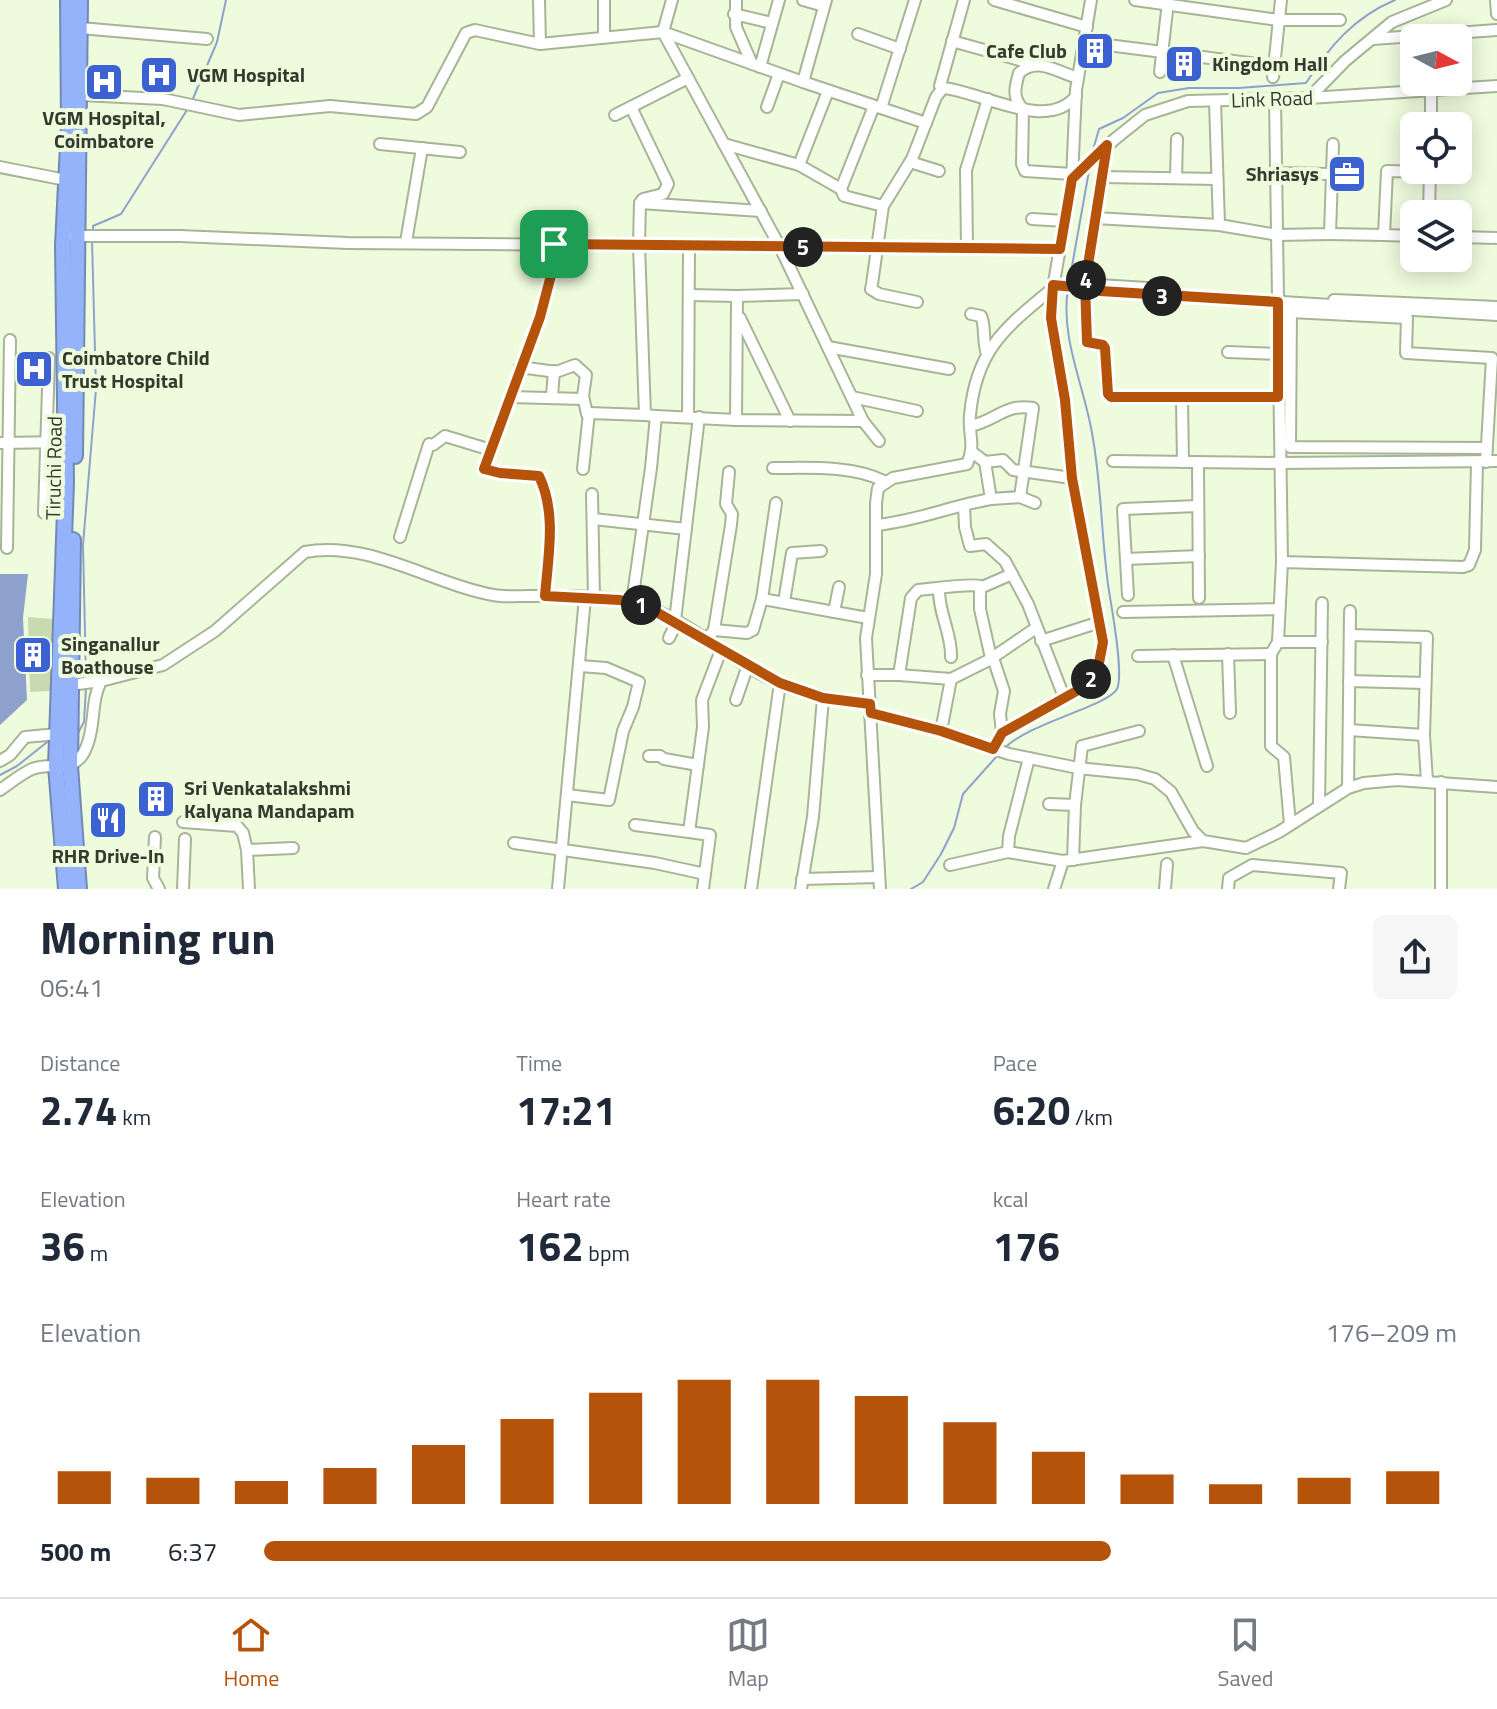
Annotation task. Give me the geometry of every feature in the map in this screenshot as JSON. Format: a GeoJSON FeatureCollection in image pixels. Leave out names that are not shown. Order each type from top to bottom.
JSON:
{"type":"FeatureCollection","features":[{"type":"Feature","properties":{"kind":"highway"},"geometry":{"type":"LineString","coordinates":[[66,889],[63,766],[58,734],[58,638],[66,442],[81,236],[66,180],[68,0]]}},
{"type":"Feature","properties":{"kind":"highway","name":"Tiruchi Road"},"geometry":{"type":"LineString","coordinates":[[79,889],[63,766],[76,684],[80,0]]}},
{"type":"Feature","properties":{"kind":"street"},"geometry":{"type":"LineString","coordinates":[[539,0],[540,44]]}},
{"type":"Feature","properties":{"kind":"street"},"geometry":{"type":"LineString","coordinates":[[604,0],[604,37]]}},
{"type":"Feature","properties":{"kind":"street"},"geometry":{"type":"LineString","coordinates":[[672,0],[663,32],[780,247],[863,421],[879,441]]}},
{"type":"Feature","properties":{"kind":"street"},"geometry":{"type":"LineString","coordinates":[[736,0],[734,14],[740,38],[756,66]]}},
{"type":"Feature","properties":{"kind":"street"},"geometry":{"type":"LineString","coordinates":[[756,66],[779,0]]}},
{"type":"Feature","properties":{"kind":"street"},"geometry":{"type":"LineString","coordinates":[[803,0],[825,3],[803,82]]}},
{"type":"Feature","properties":{"kind":"street"},"geometry":{"type":"LineString","coordinates":[[841,189],[900,49],[915,0]]}},
{"type":"Feature","properties":{"kind":"street"},"geometry":{"type":"LineString","coordinates":[[964,0],[940,86],[1023,109],[1051,112],[1064,107],[1076,96]]}},
{"type":"Feature","properties":{"kind":"street"},"geometry":{"type":"LineString","coordinates":[[994,0],[1015,3],[1087,27]]}},
{"type":"Feature","properties":{"kind":"street"},"geometry":{"type":"LineString","coordinates":[[1002,733],[1089,684],[1099,663],[1103,642],[1072,478],[1065,400],[1051,318],[1053,287],[1075,175],[1076,96],[1091,0]]}},
{"type":"Feature","properties":{"kind":"street"},"geometry":{"type":"LineString","coordinates":[[1135,0],[1278,20],[1340,20]]}},
{"type":"Feature","properties":{"kind":"street"},"geometry":{"type":"LineString","coordinates":[[1084,42],[1273,71],[1281,0]]}},
{"type":"Feature","properties":{"kind":"street"},"geometry":{"type":"LineString","coordinates":[[1309,98],[1345,61],[1392,22],[1446,0]]}},
{"type":"Feature","properties":{"kind":"street"},"geometry":{"type":"LineString","coordinates":[[1496,0],[1497,14]]}},
{"type":"Feature","properties":{"kind":"street"},"geometry":{"type":"LineString","coordinates":[[1160,72],[1168,3]]}},
{"type":"Feature","properties":{"kind":"street"},"geometry":{"type":"LineString","coordinates":[[734,14],[772,23]]}},
{"type":"Feature","properties":{"kind":"street"},"geometry":{"type":"LineString","coordinates":[[80,28],[207,39]]}},
{"type":"Feature","properties":{"kind":"street"},"geometry":{"type":"LineString","coordinates":[[81,95],[163,99],[239,115],[330,106],[416,114],[427,107],[466,33],[475,30],[540,44],[663,32],[926,123]]}},
{"type":"Feature","properties":{"kind":"street"},"geometry":{"type":"LineString","coordinates":[[1371,40],[1497,30]]}},
{"type":"Feature","properties":{"kind":"street"},"geometry":{"type":"LineString","coordinates":[[858,34],[900,49]]}},
{"type":"Feature","properties":{"kind":"street"},"geometry":{"type":"LineString","coordinates":[[952,41],[1045,65],[1078,78]]}},
{"type":"Feature","properties":{"kind":"street"},"geometry":{"type":"LineString","coordinates":[[1034,64],[1019,73],[1016,83],[1016,102],[1023,109],[1022,164],[1025,171],[1075,175]]}},
{"type":"Feature","properties":{"kind":"street"},"geometry":{"type":"LineString","coordinates":[[767,107],[779,74]]}},
{"type":"Feature","properties":{"kind":"street"},"geometry":{"type":"LineString","coordinates":[[615,115],[688,78]]}},
{"type":"Feature","properties":{"kind":"street","name":"Link Road"},"geometry":{"type":"LineString","coordinates":[[1472,88],[1497,86]]}},
{"type":"Feature","properties":{"kind":"street"},"geometry":{"type":"LineString","coordinates":[[917,302],[879,294],[871,289],[883,206],[910,162],[936,97],[943,88]]}},
{"type":"Feature","properties":{"kind":"street"},"geometry":{"type":"LineString","coordinates":[[799,165],[828,91]]}},
{"type":"Feature","properties":{"kind":"street","name":"Link Road"},"geometry":{"type":"LineString","coordinates":[[1075,175],[1145,115],[1188,101],[1400,92]]}},
{"type":"Feature","properties":{"kind":"street"},"geometry":{"type":"LineString","coordinates":[[967,248],[966,170],[988,99]]}},
{"type":"Feature","properties":{"kind":"street"},"geometry":{"type":"LineString","coordinates":[[1275,99],[1282,562],[1278,642],[1271,654],[1271,746],[1284,757],[1290,824]]}},
{"type":"Feature","properties":{"kind":"street"},"geometry":{"type":"LineString","coordinates":[[1215,101],[1219,225]]}},
{"type":"Feature","properties":{"kind":"street"},"geometry":{"type":"LineString","coordinates":[[631,107],[668,184],[663,194],[643,199],[640,203],[639,245],[650,416],[643,524],[632,602]]}},
{"type":"Feature","properties":{"kind":"street"},"geometry":{"type":"LineString","coordinates":[[1176,178],[1177,139]]}},
{"type":"Feature","properties":{"kind":"street"},"geometry":{"type":"LineString","coordinates":[[380,144],[460,152]]}},
{"type":"Feature","properties":{"kind":"street"},"geometry":{"type":"LineString","coordinates":[[724,144],[799,165],[841,189],[844,196],[883,206]]}},
{"type":"Feature","properties":{"kind":"street"},"geometry":{"type":"LineString","coordinates":[[1330,234],[1333,144]]}},
{"type":"Feature","properties":{"kind":"street"},"geometry":{"type":"LineString","coordinates":[[406,242],[422,148]]}},
{"type":"Feature","properties":{"kind":"street"},"geometry":{"type":"LineString","coordinates":[[1104,148],[1085,287],[1087,342],[1105,348],[1106,391],[1111,397],[1278,397]]}},
{"type":"Feature","properties":{"kind":"street"},"geometry":{"type":"LineString","coordinates":[[910,162],[939,171]]}},
{"type":"Feature","properties":{"kind":"street"},"geometry":{"type":"LineString","coordinates":[[0,167],[66,180]]}},
{"type":"Feature","properties":{"kind":"street"},"geometry":{"type":"LineString","coordinates":[[1384,235],[1387,171],[1400,171]]}},
{"type":"Feature","properties":{"kind":"street"},"geometry":{"type":"LineString","coordinates":[[1276,173],[1331,174]]}},
{"type":"Feature","properties":{"kind":"street"},"geometry":{"type":"LineString","coordinates":[[1102,177],[1217,179]]}},
{"type":"Feature","properties":{"kind":"street"},"geometry":{"type":"LineString","coordinates":[[640,203],[761,211]]}},
{"type":"Feature","properties":{"kind":"street"},"geometry":{"type":"LineString","coordinates":[[1095,218],[1219,225],[1278,235],[1400,236]]}},
{"type":"Feature","properties":{"kind":"street"},"geometry":{"type":"LineString","coordinates":[[1032,219],[1065,221]]}},
{"type":"Feature","properties":{"kind":"street"},"geometry":{"type":"LineString","coordinates":[[81,236],[180,236],[348,243],[1060,249]]}},
{"type":"Feature","properties":{"kind":"street"},"geometry":{"type":"LineString","coordinates":[[1472,237],[1497,238]]}},
{"type":"Feature","properties":{"kind":"street"},"geometry":{"type":"LineString","coordinates":[[545,596],[550,508],[545,487],[539,476],[484,469],[540,317],[554,264],[554,244]]}},
{"type":"Feature","properties":{"kind":"street"},"geometry":{"type":"LineString","coordinates":[[669,638],[676,621],[694,417],[689,245]]}},
{"type":"Feature","properties":{"kind":"street"},"geometry":{"type":"LineString","coordinates":[[773,468],[811,468],[871,475],[884,481],[967,464],[972,452],[970,426],[974,384],[987,354],[1004,328],[1053,287],[1497,307]]}},
{"type":"Feature","properties":{"kind":"street"},"geometry":{"type":"LineString","coordinates":[[689,295],[803,294]]}},
{"type":"Feature","properties":{"kind":"street"},"geometry":{"type":"LineString","coordinates":[[736,420],[737,296]]}},
{"type":"Feature","properties":{"kind":"street"},"geometry":{"type":"LineString","coordinates":[[1278,299],[1291,308],[1407,318],[1406,353],[1492,358],[1486,462],[1475,550],[1469,565],[1282,562]]}},
{"type":"Feature","properties":{"kind":"street"},"geometry":{"type":"LineString","coordinates":[[1291,308],[1497,315]]}},
{"type":"Feature","properties":{"kind":"street"},"geometry":{"type":"LineString","coordinates":[[1291,308],[1290,447],[1487,448]]}},
{"type":"Feature","properties":{"kind":"street"},"geometry":{"type":"LineString","coordinates":[[737,313],[790,421]]}},
{"type":"Feature","properties":{"kind":"street"},"geometry":{"type":"LineString","coordinates":[[971,314],[981,316],[983,320],[982,341],[987,354]]}},
{"type":"Feature","properties":{"kind":"street"},"geometry":{"type":"LineString","coordinates":[[7,548],[4,443],[10,340]]}},
{"type":"Feature","properties":{"kind":"street"},"geometry":{"type":"LineString","coordinates":[[828,347],[949,369]]}},
{"type":"Feature","properties":{"kind":"street"},"geometry":{"type":"LineString","coordinates":[[1228,352],[1277,354]]}},
{"type":"Feature","properties":{"kind":"street"},"geometry":{"type":"LineString","coordinates":[[44,513],[49,358]]}},
{"type":"Feature","properties":{"kind":"street"},"geometry":{"type":"LineString","coordinates":[[520,367],[554,371],[575,365],[586,375],[583,469]]}},
{"type":"Feature","properties":{"kind":"street"},"geometry":{"type":"LineString","coordinates":[[552,396],[554,371]]}},
{"type":"Feature","properties":{"kind":"street"},"geometry":{"type":"LineString","coordinates":[[511,397],[583,399]]}},
{"type":"Feature","properties":{"kind":"street"},"geometry":{"type":"LineString","coordinates":[[852,397],[917,411]]}},
{"type":"Feature","properties":{"kind":"street"},"geometry":{"type":"LineString","coordinates":[[1182,402],[1183,462]]}},
{"type":"Feature","properties":{"kind":"street"},"geometry":{"type":"LineString","coordinates":[[970,426],[985,423],[1010,407],[1033,408],[1020,497]]}},
{"type":"Feature","properties":{"kind":"street"},"geometry":{"type":"LineString","coordinates":[[587,414],[863,421]]}},
{"type":"Feature","properties":{"kind":"street"},"geometry":{"type":"LineString","coordinates":[[400,537],[429,444],[433,445],[445,436],[491,450]]}},
{"type":"Feature","properties":{"kind":"street"},"geometry":{"type":"LineString","coordinates":[[4,443],[66,442]]}},
{"type":"Feature","properties":{"kind":"street"},"geometry":{"type":"LineString","coordinates":[[972,452],[985,462],[991,499]]}},
{"type":"Feature","properties":{"kind":"street"},"geometry":{"type":"LineString","coordinates":[[985,462],[1003,460],[1013,470],[1072,478]]}},
{"type":"Feature","properties":{"kind":"street"},"geometry":{"type":"LineString","coordinates":[[1113,461],[1486,462]]}},
{"type":"Feature","properties":{"kind":"street"},"geometry":{"type":"LineString","coordinates":[[1198,462],[1199,598]]}},
{"type":"Feature","properties":{"kind":"street"},"geometry":{"type":"LineString","coordinates":[[729,472],[726,504],[732,514],[731,525],[710,635],[721,650],[780,683],[823,698],[870,708],[1000,751],[1078,768],[1137,774],[1163,784],[1171,792],[1193,831],[1203,841]]}},
{"type":"Feature","properties":{"kind":"street"},"geometry":{"type":"LineString","coordinates":[[823,698],[813,817],[802,884],[880,885],[867,675],[868,618],[876,574],[878,488],[884,481]]}},
{"type":"Feature","properties":{"kind":"street"},"geometry":{"type":"LineString","coordinates":[[558,889],[580,666],[590,598],[592,494]]}},
{"type":"Feature","properties":{"kind":"street"},"geometry":{"type":"LineString","coordinates":[[877,525],[908,522],[941,509],[991,499],[1020,497],[1035,503]]}},
{"type":"Feature","properties":{"kind":"street"},"geometry":{"type":"LineString","coordinates":[[76,684],[101,681],[163,665],[215,631],[305,552],[320,549],[359,554],[494,595],[632,602],[710,635],[747,633],[753,630],[762,599],[776,503]]}},
{"type":"Feature","properties":{"kind":"street"},"geometry":{"type":"LineString","coordinates":[[964,505],[970,546],[986,544],[1005,561],[1028,604],[1064,697]]}},
{"type":"Feature","properties":{"kind":"street"},"geometry":{"type":"LineString","coordinates":[[1128,595],[1123,509],[1198,506]]}},
{"type":"Feature","properties":{"kind":"street"},"geometry":{"type":"LineString","coordinates":[[593,519],[686,529]]}},
{"type":"Feature","properties":{"kind":"street"},"geometry":{"type":"LineString","coordinates":[[784,602],[792,553],[821,551]]}},
{"type":"Feature","properties":{"kind":"street"},"geometry":{"type":"LineString","coordinates":[[1126,559],[1199,556]]}},
{"type":"Feature","properties":{"kind":"street"},"geometry":{"type":"LineString","coordinates":[[980,588],[1012,574]]}},
{"type":"Feature","properties":{"kind":"street"},"geometry":{"type":"LineString","coordinates":[[899,675],[914,592],[972,584],[980,588]]}},
{"type":"Feature","properties":{"kind":"street"},"geometry":{"type":"LineString","coordinates":[[834,612],[839,587]]}},
{"type":"Feature","properties":{"kind":"street"},"geometry":{"type":"LineString","coordinates":[[939,588],[940,608],[952,644],[951,657]]}},
{"type":"Feature","properties":{"kind":"street"},"geometry":{"type":"LineString","coordinates":[[980,588],[980,609],[1004,691],[1000,714],[1000,751]]}},
{"type":"Feature","properties":{"kind":"street"},"geometry":{"type":"LineString","coordinates":[[762,599],[868,618]]}},
{"type":"Feature","properties":{"kind":"street"},"geometry":{"type":"LineString","coordinates":[[1319,805],[1322,603]]}},
{"type":"Feature","properties":{"kind":"street"},"geometry":{"type":"LineString","coordinates":[[1123,612],[1279,609]]}},
{"type":"Feature","properties":{"kind":"street"},"geometry":{"type":"LineString","coordinates":[[1348,788],[1350,611]]}},
{"type":"Feature","properties":{"kind":"street"},"geometry":{"type":"LineString","coordinates":[[1041,641],[1100,622]]}},
{"type":"Feature","properties":{"kind":"street"},"geometry":{"type":"LineString","coordinates":[[867,675],[928,675],[951,679],[992,658],[1036,628]]}},
{"type":"Feature","properties":{"kind":"street"},"geometry":{"type":"LineString","coordinates":[[1350,635],[1427,637],[1424,735],[1427,781]]}},
{"type":"Feature","properties":{"kind":"street"},"geometry":{"type":"LineString","coordinates":[[1278,642],[1322,642]]}},
{"type":"Feature","properties":{"kind":"street"},"geometry":{"type":"LineString","coordinates":[[689,832],[703,727],[702,700],[721,650]]}},
{"type":"Feature","properties":{"kind":"street"},"geometry":{"type":"LineString","coordinates":[[1228,654],[1230,713]]}},
{"type":"Feature","properties":{"kind":"street"},"geometry":{"type":"LineString","coordinates":[[1138,656],[1271,654]]}},
{"type":"Feature","properties":{"kind":"street"},"geometry":{"type":"LineString","coordinates":[[1173,655],[1207,766]]}},
{"type":"Feature","properties":{"kind":"street"},"geometry":{"type":"LineString","coordinates":[[736,700],[748,665]]}},
{"type":"Feature","properties":{"kind":"street"},"geometry":{"type":"LineString","coordinates":[[567,795],[609,800],[623,731],[639,682],[606,668],[580,666]]}},
{"type":"Feature","properties":{"kind":"street"},"geometry":{"type":"LineString","coordinates":[[941,731],[951,679]]}},
{"type":"Feature","properties":{"kind":"street"},"geometry":{"type":"LineString","coordinates":[[0,790],[33,769],[63,766],[85,753],[91,736],[93,700],[101,681]]}},
{"type":"Feature","properties":{"kind":"street"},"geometry":{"type":"LineString","coordinates":[[1349,681],[1425,683]]}},
{"type":"Feature","properties":{"kind":"street"},"geometry":{"type":"LineString","coordinates":[[751,889],[780,683]]}},
{"type":"Feature","properties":{"kind":"street"},"geometry":{"type":"LineString","coordinates":[[1349,730],[1424,735]]}},
{"type":"Feature","properties":{"kind":"street"},"geometry":{"type":"LineString","coordinates":[[1068,860],[1082,746],[1139,731]]}},
{"type":"Feature","properties":{"kind":"street"},"geometry":{"type":"LineString","coordinates":[[0,761],[10,755],[25,737],[58,734]]}},
{"type":"Feature","properties":{"kind":"street"},"geometry":{"type":"LineString","coordinates":[[649,756],[698,765]]}},
{"type":"Feature","properties":{"kind":"street"},"geometry":{"type":"LineString","coordinates":[[1008,852],[1009,836],[1029,758]]}},
{"type":"Feature","properties":{"kind":"street"},"geometry":{"type":"LineString","coordinates":[[950,865],[1008,852],[1068,860],[1203,841],[1246,848],[1348,788],[1386,781],[1497,787]]}},
{"type":"Feature","properties":{"kind":"street"},"geometry":{"type":"LineString","coordinates":[[1441,782],[1441,889]]}},
{"type":"Feature","properties":{"kind":"street"},"geometry":{"type":"LineString","coordinates":[[1049,804],[1075,805]]}},
{"type":"Feature","properties":{"kind":"street"},"geometry":{"type":"LineString","coordinates":[[183,822],[237,826],[243,833],[247,850],[249,889]]}},
{"type":"Feature","properties":{"kind":"street"},"geometry":{"type":"LineString","coordinates":[[635,825],[710,835],[703,889]]}},
{"type":"Feature","properties":{"kind":"street"},"geometry":{"type":"LineString","coordinates":[[155,837],[153,878],[159,889]]}},
{"type":"Feature","properties":{"kind":"street"},"geometry":{"type":"LineString","coordinates":[[183,889],[185,839]]}},
{"type":"Feature","properties":{"kind":"street"},"geometry":{"type":"LineString","coordinates":[[514,843],[655,863],[705,874]]}},
{"type":"Feature","properties":{"kind":"street"},"geometry":{"type":"LineString","coordinates":[[247,850],[293,848]]}},
{"type":"Feature","properties":{"kind":"street"},"geometry":{"type":"LineString","coordinates":[[1054,889],[1060,864],[1068,860]]}},
{"type":"Feature","properties":{"kind":"street"},"geometry":{"type":"LineString","coordinates":[[1165,889],[1167,864]]}},
{"type":"Feature","properties":{"kind":"street"},"geometry":{"type":"LineString","coordinates":[[1228,889],[1229,878],[1252,865],[1341,873],[1339,889]]}},
{"type":"Feature","properties":{"kind":"green space"},"geometry":{"type":"Polygon","coordinates":[[[28,617],[53,619],[53,691],[30,692],[28,617]]]}},
{"type":"Feature","properties":{"kind":"water"},"geometry":{"type":"Polygon","coordinates":[[[0,574],[28,574],[23,618],[27,700],[0,725],[0,574]]]}},
{"type":"Feature","properties":{"kind":"waterway"},"geometry":{"type":"LineString","coordinates":[[192,101],[217,42],[226,0]]}},
{"type":"Feature","properties":{"kind":"waterway"},"geometry":{"type":"LineString","coordinates":[[1091,157],[1099,129],[1123,118],[1158,93],[1189,88],[1306,83],[1344,34],[1367,15],[1395,0]]}},
{"type":"Feature","properties":{"kind":"waterway"},"geometry":{"type":"LineString","coordinates":[[93,230],[93,226],[121,214],[187,110]]}},
{"type":"Feature","properties":{"kind":"waterway"},"geometry":{"type":"LineString","coordinates":[[1069,283],[1089,171]]}},
{"type":"Feature","properties":{"kind":"waterway"},"geometry":{"type":"LineString","coordinates":[[86,677],[83,545],[96,389],[92,240]]}},
{"type":"Feature","properties":{"kind":"waterway"},"geometry":{"type":"LineString","coordinates":[[1004,749],[1030,731],[1099,702],[1117,689],[1119,681],[1095,453],[1067,325],[1068,289]]}},
{"type":"Feature","properties":{"kind":"waterway"},"geometry":{"type":"LineString","coordinates":[[78,733],[84,722],[86,688]]}},
{"type":"Feature","properties":{"kind":"waterway"},"geometry":{"type":"LineString","coordinates":[[0,775],[17,766],[51,739]]}},
{"type":"Feature","properties":{"kind":"waterway"},"geometry":{"type":"LineString","coordinates":[[911,889],[923,882],[941,854],[954,828],[963,794],[997,756]]}},
{"type":"Feature","properties":{"kind":"place","name":"Cafe Club"},"geometry":{"type":"Point","coordinates":[1095,51]}},
{"type":"Feature","properties":{"kind":"place","name":"Kingdom Hall"},"geometry":{"type":"Point","coordinates":[1184,64]}},
{"type":"Feature","properties":{"kind":"place","name":"VGM Hospital"},"geometry":{"type":"Point","coordinates":[159,75]}},
{"type":"Feature","properties":{"kind":"place","name":"VGM Hospital, Coimbatore"},"geometry":{"type":"Point","coordinates":[104,82]}},
{"type":"Feature","properties":{"kind":"place","name":"Shriasys"},"geometry":{"type":"Point","coordinates":[1347,174]}},
{"type":"Feature","properties":{"kind":"place","name":"Coimbatore Child Trust Hospital"},"geometry":{"type":"Point","coordinates":[34,369]}},
{"type":"Feature","properties":{"kind":"place","name":"Singanallur Boathouse"},"geometry":{"type":"Point","coordinates":[33,655]}},
{"type":"Feature","properties":{"kind":"place","name":"Sri Venkatalakshmi Kalyana Mandapam"},"geometry":{"type":"Point","coordinates":[156,799]}},
{"type":"Feature","properties":{"kind":"place","name":"RHR Drive-In"},"geometry":{"type":"Point","coordinates":[108,820]}},
{"type":"Feature","properties":{"kind":"route"},"geometry":{"type":"LineString","coordinates":[[554,244],[554,264],[540,317],[484,469],[539,476],[545,487],[550,508],[545,596],[632,602],[677,622],[780,683],[823,698],[870,704],[871,713],[941,731],[993,749],[1002,733],[1089,684],[1099,663],[1103,642],[1072,478],[1065,400],[1051,318],[1053,285],[1085,288],[1125,295],[1278,302],[1278,397],[1111,397],[1108,394],[1105,348],[1087,342],[1084,290],[1107,145],[1072,179],[1060,249],[554,244]]}}]}
